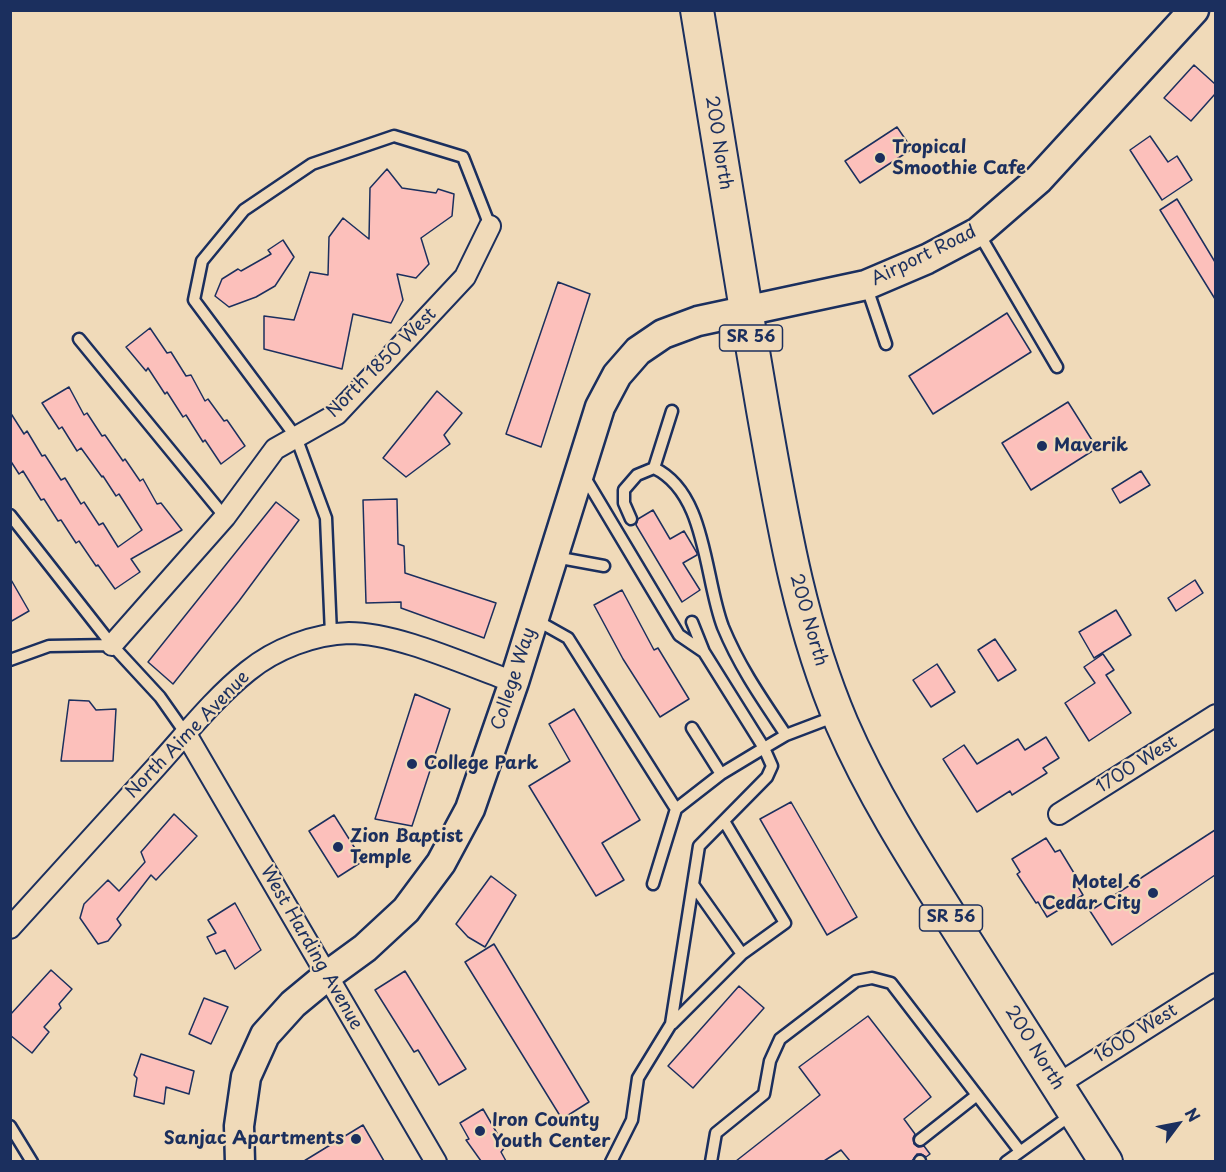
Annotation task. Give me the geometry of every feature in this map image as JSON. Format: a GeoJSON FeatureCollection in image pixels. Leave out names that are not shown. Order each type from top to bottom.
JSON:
{"type":"FeatureCollection","features":[{"type":"Feature","properties":{"kind":"main road","name":"200 North"},"geometry":{"type":"LineString","coordinates":[[697,10],[746,312],[795,579],[818,662],[839,715],[870,782],[918,865],[1106,1161]]}},
{"type":"Feature","properties":{"kind":"main road","name":"Airport Road"},"geometry":{"type":"LineString","coordinates":[[746,312],[866,285],[927,259],[978,232],[1038,180],[1194,10]]}},
{"type":"Feature","properties":{"kind":"main road","name":"College Way"},"geometry":{"type":"LineString","coordinates":[[240,1161],[239,1126],[246,1077],[265,1035],[293,1004],[365,948],[406,910],[441,863],[470,809],[514,681],[600,406],[617,375],[639,351],[663,334],[698,321],[746,312]]}},
{"type":"Feature","properties":{"kind":"street","name":"North 1850 West"},"geometry":{"type":"LineString","coordinates":[[112,645],[225,517],[275,449],[337,414],[465,277],[490,226]]}},
{"type":"Feature","properties":{"kind":"street","name":"North Aime Avenue"},"geometry":{"type":"LineString","coordinates":[[10,928],[211,706],[249,670],[282,649],[331,634],[351,633],[376,636],[403,642],[514,681]]}},
{"type":"Feature","properties":{"kind":"street","name":"1700 West"},"geometry":{"type":"LineString","coordinates":[[1059,814],[1215,715]]}},
{"type":"Feature","properties":{"kind":"street","name":"West Harding Avenue"},"geometry":{"type":"LineString","coordinates":[[186,734],[436,1161]]}},
{"type":"Feature","properties":{"kind":"street","name":"1600 West"},"geometry":{"type":"LineString","coordinates":[[1057,1085],[1215,984]]}},
{"type":"Feature","properties":{"kind":"lane"},"geometry":{"type":"LineString","coordinates":[[331,634],[326,518],[296,437],[194,300],[202,261],[244,210],[312,164],[394,136],[463,157],[490,226]]}},
{"type":"Feature","properties":{"kind":"lane"},"geometry":{"type":"LineString","coordinates":[[978,232],[1057,367]]}},
{"type":"Feature","properties":{"kind":"lane"},"geometry":{"type":"LineString","coordinates":[[866,285],[886,344]]}},
{"type":"Feature","properties":{"kind":"lane"},"geometry":{"type":"LineString","coordinates":[[79,339],[225,517]]}},
{"type":"Feature","properties":{"kind":"lane"},"geometry":{"type":"LineString","coordinates":[[654,468],[672,411]]}},
{"type":"Feature","properties":{"kind":"lane"},"geometry":{"type":"LineString","coordinates":[[631,519],[624,503],[624,490],[637,475],[654,468],[668,474],[685,500],[700,530],[708,573],[727,635],[741,668],[786,735]]}},
{"type":"Feature","properties":{"kind":"lane"},"geometry":{"type":"LineString","coordinates":[[580,470],[679,635],[705,652]]}},
{"type":"Feature","properties":{"kind":"lane"},"geometry":{"type":"LineString","coordinates":[[10,515],[112,645],[160,697],[186,734]]}},
{"type":"Feature","properties":{"kind":"lane"},"geometry":{"type":"LineString","coordinates":[[552,557],[604,566]]}},
{"type":"Feature","properties":{"kind":"lane"},"geometry":{"type":"LineString","coordinates":[[533,618],[568,638],[676,809]]}},
{"type":"Feature","properties":{"kind":"lane"},"geometry":{"type":"LineString","coordinates":[[671,1024],[699,846],[767,777],[772,766],[764,748],[705,652],[692,622]]}},
{"type":"Feature","properties":{"kind":"lane"},"geometry":{"type":"LineString","coordinates":[[10,660],[49,646],[112,645]]}},
{"type":"Feature","properties":{"kind":"lane"},"geometry":{"type":"LineString","coordinates":[[653,884],[676,809],[721,774],[786,735],[839,715]]}},
{"type":"Feature","properties":{"kind":"lane"},"geometry":{"type":"LineString","coordinates":[[692,728],[721,774]]}},
{"type":"Feature","properties":{"kind":"lane"},"geometry":{"type":"LineString","coordinates":[[611,1161],[632,1119],[638,1078],[671,1024],[742,954],[784,923],[724,822]]}},
{"type":"Feature","properties":{"kind":"lane"},"geometry":{"type":"LineString","coordinates":[[694,885],[742,954]]}},
{"type":"Feature","properties":{"kind":"lane"},"geometry":{"type":"LineString","coordinates":[[711,1161],[716,1133],[764,1094],[770,1061],[780,1039],[856,981],[872,978],[891,983],[1019,1150]]}},
{"type":"Feature","properties":{"kind":"lane"},"geometry":{"type":"LineString","coordinates":[[920,1140],[976,1095]]}},
{"type":"Feature","properties":{"kind":"lane"},"geometry":{"type":"LineString","coordinates":[[1006,1161],[1075,1113]]}},
{"type":"Feature","properties":{"kind":"lane"},"geometry":{"type":"LineString","coordinates":[[10,1126],[32,1161]]}},
{"type":"Feature","properties":{"kind":"building"},"geometry":{"type":"Polygon","coordinates":[[[1194,65],[1215,84],[1215,94],[1191,121],[1164,98],[1194,65]]]}},
{"type":"Feature","properties":{"kind":"building"},"geometry":{"type":"Polygon","coordinates":[[[897,127],[912,149],[860,183],[845,161],[897,127]]]}},
{"type":"Feature","properties":{"kind":"building"},"geometry":{"type":"Polygon","coordinates":[[[1150,136],[1168,162],[1177,156],[1192,180],[1162,200],[1130,150],[1150,136]]]}},
{"type":"Feature","properties":{"kind":"building"},"geometry":{"type":"Polygon","coordinates":[[[387,169],[402,188],[436,193],[438,189],[454,194],[452,216],[421,238],[429,264],[416,278],[397,274],[403,300],[391,323],[353,314],[342,369],[264,349],[264,316],[294,320],[310,272],[328,275],[329,237],[343,218],[369,239],[370,188],[387,169]]]}},
{"type":"Feature","properties":{"kind":"building"},"geometry":{"type":"Polygon","coordinates":[[[1177,199],[1215,262],[1215,299],[1160,210],[1177,199]]]}},
{"type":"Feature","properties":{"kind":"building"},"geometry":{"type":"Polygon","coordinates":[[[283,240],[294,257],[275,286],[256,297],[229,307],[215,296],[222,279],[271,254],[268,250],[283,240]]]}},
{"type":"Feature","properties":{"kind":"building"},"geometry":{"type":"Polygon","coordinates":[[[558,282],[590,294],[541,447],[506,434],[558,282]]]}},
{"type":"Feature","properties":{"kind":"building"},"geometry":{"type":"Polygon","coordinates":[[[1007,313],[1031,352],[933,414],[909,376],[1007,313]]]}},
{"type":"Feature","properties":{"kind":"building"},"geometry":{"type":"Polygon","coordinates":[[[150,328],[167,353],[171,352],[186,376],[191,375],[205,401],[208,399],[224,421],[227,420],[245,446],[221,464],[205,440],[203,442],[186,415],[183,417],[167,392],[165,394],[148,368],[146,371],[126,347],[150,328]]]}},
{"type":"Feature","properties":{"kind":"building"},"geometry":{"type":"Polygon","coordinates":[[[69,387],[84,415],[87,413],[123,461],[125,459],[140,481],[143,479],[157,504],[161,503],[182,530],[131,559],[140,572],[115,589],[79,541],[76,543],[44,499],[41,500],[23,471],[19,474],[10,460],[10,412],[24,434],[27,431],[42,456],[45,455],[61,480],[65,478],[81,504],[84,502],[99,525],[103,523],[118,547],[142,530],[119,494],[116,496],[81,448],[77,451],[62,427],[59,429],[42,403],[69,387]]]}},
{"type":"Feature","properties":{"kind":"building"},"geometry":{"type":"Polygon","coordinates":[[[437,391],[462,413],[444,435],[450,444],[406,477],[383,458],[437,391]]]}},
{"type":"Feature","properties":{"kind":"building"},"geometry":{"type":"Polygon","coordinates":[[[1068,402],[1097,448],[1031,490],[1002,443],[1068,402]]]}},
{"type":"Feature","properties":{"kind":"building"},"geometry":{"type":"Polygon","coordinates":[[[1141,471],[1150,485],[1120,503],[1112,489],[1141,471]]]}},
{"type":"Feature","properties":{"kind":"building"},"geometry":{"type":"Polygon","coordinates":[[[397,499],[398,544],[404,546],[405,573],[496,603],[484,638],[401,608],[401,602],[366,603],[363,500],[397,499]]]}},
{"type":"Feature","properties":{"kind":"building"},"geometry":{"type":"Polygon","coordinates":[[[276,502],[299,520],[173,684],[148,662],[276,502]]]}},
{"type":"Feature","properties":{"kind":"building"},"geometry":{"type":"Polygon","coordinates":[[[653,510],[670,539],[684,531],[697,553],[683,563],[700,590],[682,602],[636,525],[638,519],[653,510]]]}},
{"type":"Feature","properties":{"kind":"building"},"geometry":{"type":"Polygon","coordinates":[[[10,578],[29,611],[10,622],[10,578]]]}},
{"type":"Feature","properties":{"kind":"building"},"geometry":{"type":"Polygon","coordinates":[[[1195,580],[1203,593],[1176,611],[1168,598],[1195,580]]]}},
{"type":"Feature","properties":{"kind":"building"},"geometry":{"type":"Polygon","coordinates":[[[622,590],[654,650],[658,648],[689,699],[660,717],[623,659],[594,605],[622,590]]]}},
{"type":"Feature","properties":{"kind":"building"},"geometry":{"type":"Polygon","coordinates":[[[1116,610],[1131,635],[1094,658],[1079,632],[1116,610]]]}},
{"type":"Feature","properties":{"kind":"building"},"geometry":{"type":"Polygon","coordinates":[[[995,639],[1016,670],[998,681],[978,650],[995,639]]]}},
{"type":"Feature","properties":{"kind":"building"},"geometry":{"type":"Polygon","coordinates":[[[1103,654],[1114,670],[1106,675],[1131,713],[1089,741],[1065,703],[1095,683],[1084,667],[1103,654]]]}},
{"type":"Feature","properties":{"kind":"building"},"geometry":{"type":"Polygon","coordinates":[[[937,664],[955,692],[931,707],[913,680],[937,664]]]}},
{"type":"Feature","properties":{"kind":"building","name":"College Park"},"geometry":{"type":"Polygon","coordinates":[[[415,694],[450,709],[412,826],[375,819],[415,694]]]}},
{"type":"Feature","properties":{"kind":"building"},"geometry":{"type":"Polygon","coordinates":[[[69,700],[89,701],[96,710],[116,709],[113,761],[61,761],[69,700]]]}},
{"type":"Feature","properties":{"kind":"building"},"geometry":{"type":"Polygon","coordinates":[[[574,709],[640,820],[602,843],[624,880],[596,896],[529,786],[570,761],[549,724],[574,709]]]}},
{"type":"Feature","properties":{"kind":"building"},"geometry":{"type":"Polygon","coordinates":[[[1046,737],[1059,758],[1043,768],[1047,773],[1012,795],[1010,791],[977,812],[943,759],[964,745],[977,764],[1018,739],[1025,750],[1046,737]]]}},
{"type":"Feature","properties":{"kind":"building"},"geometry":{"type":"Polygon","coordinates":[[[791,802],[857,917],[827,935],[760,819],[791,802]]]}},
{"type":"Feature","properties":{"kind":"building"},"geometry":{"type":"Polygon","coordinates":[[[174,814],[197,836],[156,880],[151,875],[117,919],[121,925],[108,941],[98,944],[80,918],[84,904],[108,880],[119,891],[145,862],[141,852],[174,814]]]}},
{"type":"Feature","properties":{"kind":"building"},"geometry":{"type":"Polygon","coordinates":[[[334,815],[363,861],[338,877],[309,831],[334,815]]]}},
{"type":"Feature","properties":{"kind":"building","name":"Motel 6 Cedar City"},"geometry":{"type":"Polygon","coordinates":[[[1215,830],[1215,875],[1112,945],[1090,911],[1215,830]]]}},
{"type":"Feature","properties":{"kind":"building"},"geometry":{"type":"Polygon","coordinates":[[[1046,838],[1055,852],[1060,850],[1077,878],[1074,880],[1083,895],[1047,917],[1017,874],[1020,872],[1012,859],[1046,838]]]}},
{"type":"Feature","properties":{"kind":"building"},"geometry":{"type":"Polygon","coordinates":[[[491,876],[516,895],[485,947],[468,937],[456,924],[491,876]]]}},
{"type":"Feature","properties":{"kind":"building"},"geometry":{"type":"Polygon","coordinates":[[[235,903],[261,950],[235,969],[225,950],[216,954],[207,937],[216,933],[208,920],[235,903]]]}},
{"type":"Feature","properties":{"kind":"building"},"geometry":{"type":"Polygon","coordinates":[[[494,944],[589,1102],[562,1119],[465,962],[494,944]]]}},
{"type":"Feature","properties":{"kind":"building"},"geometry":{"type":"Polygon","coordinates":[[[51,970],[72,989],[59,1004],[61,1008],[44,1027],[49,1032],[32,1053],[10,1035],[10,1015],[51,970]]]}},
{"type":"Feature","properties":{"kind":"building"},"geometry":{"type":"Polygon","coordinates":[[[405,971],[466,1069],[439,1085],[418,1050],[414,1052],[375,990],[405,971]]]}},
{"type":"Feature","properties":{"kind":"building"},"geometry":{"type":"Polygon","coordinates":[[[739,986],[764,1008],[693,1088],[668,1066],[739,986]]]}},
{"type":"Feature","properties":{"kind":"building"},"geometry":{"type":"Polygon","coordinates":[[[204,998],[228,1007],[211,1044],[189,1034],[204,998]]]}},
{"type":"Feature","properties":{"kind":"building"},"geometry":{"type":"Polygon","coordinates":[[[868,1016],[931,1097],[904,1119],[915,1134],[914,1144],[918,1147],[924,1146],[930,1154],[926,1157],[917,1154],[912,1161],[850,1161],[841,1150],[824,1161],[736,1161],[820,1095],[799,1067],[868,1016]]]}},
{"type":"Feature","properties":{"kind":"building"},"geometry":{"type":"Polygon","coordinates":[[[141,1054],[194,1071],[189,1094],[166,1087],[164,1104],[134,1096],[137,1078],[134,1075],[141,1054]]]}},
{"type":"Feature","properties":{"kind":"building","name":"Iron County Youth Center"},"geometry":{"type":"Polygon","coordinates":[[[483,1109],[505,1147],[501,1152],[506,1161],[481,1161],[466,1140],[469,1139],[460,1123],[483,1109]]]}},
{"type":"Feature","properties":{"kind":"building","name":"Sanjac Apartments"},"geometry":{"type":"Polygon","coordinates":[[[363,1125],[384,1161],[304,1161],[363,1125]]]}},
{"type":"Feature","properties":{"kind":"place","name":"Tropical Smoothie Cafe"},"geometry":{"type":"Point","coordinates":[880,158]}},
{"type":"Feature","properties":{"kind":"place","name":"Maverik"},"geometry":{"type":"Point","coordinates":[1042,446]}},
{"type":"Feature","properties":{"kind":"place","name":"College Park"},"geometry":{"type":"Point","coordinates":[412,764]}},
{"type":"Feature","properties":{"kind":"place","name":"Zion Baptist Temple"},"geometry":{"type":"Point","coordinates":[338,847]}},
{"type":"Feature","properties":{"kind":"place","name":"Motel 6 Cedar City"},"geometry":{"type":"Point","coordinates":[1153,893]}},
{"type":"Feature","properties":{"kind":"place","name":"Iron County Youth Center"},"geometry":{"type":"Point","coordinates":[480,1131]}},
{"type":"Feature","properties":{"kind":"place","name":"Sanjac Apartments"},"geometry":{"type":"Point","coordinates":[356,1139]}}]}
